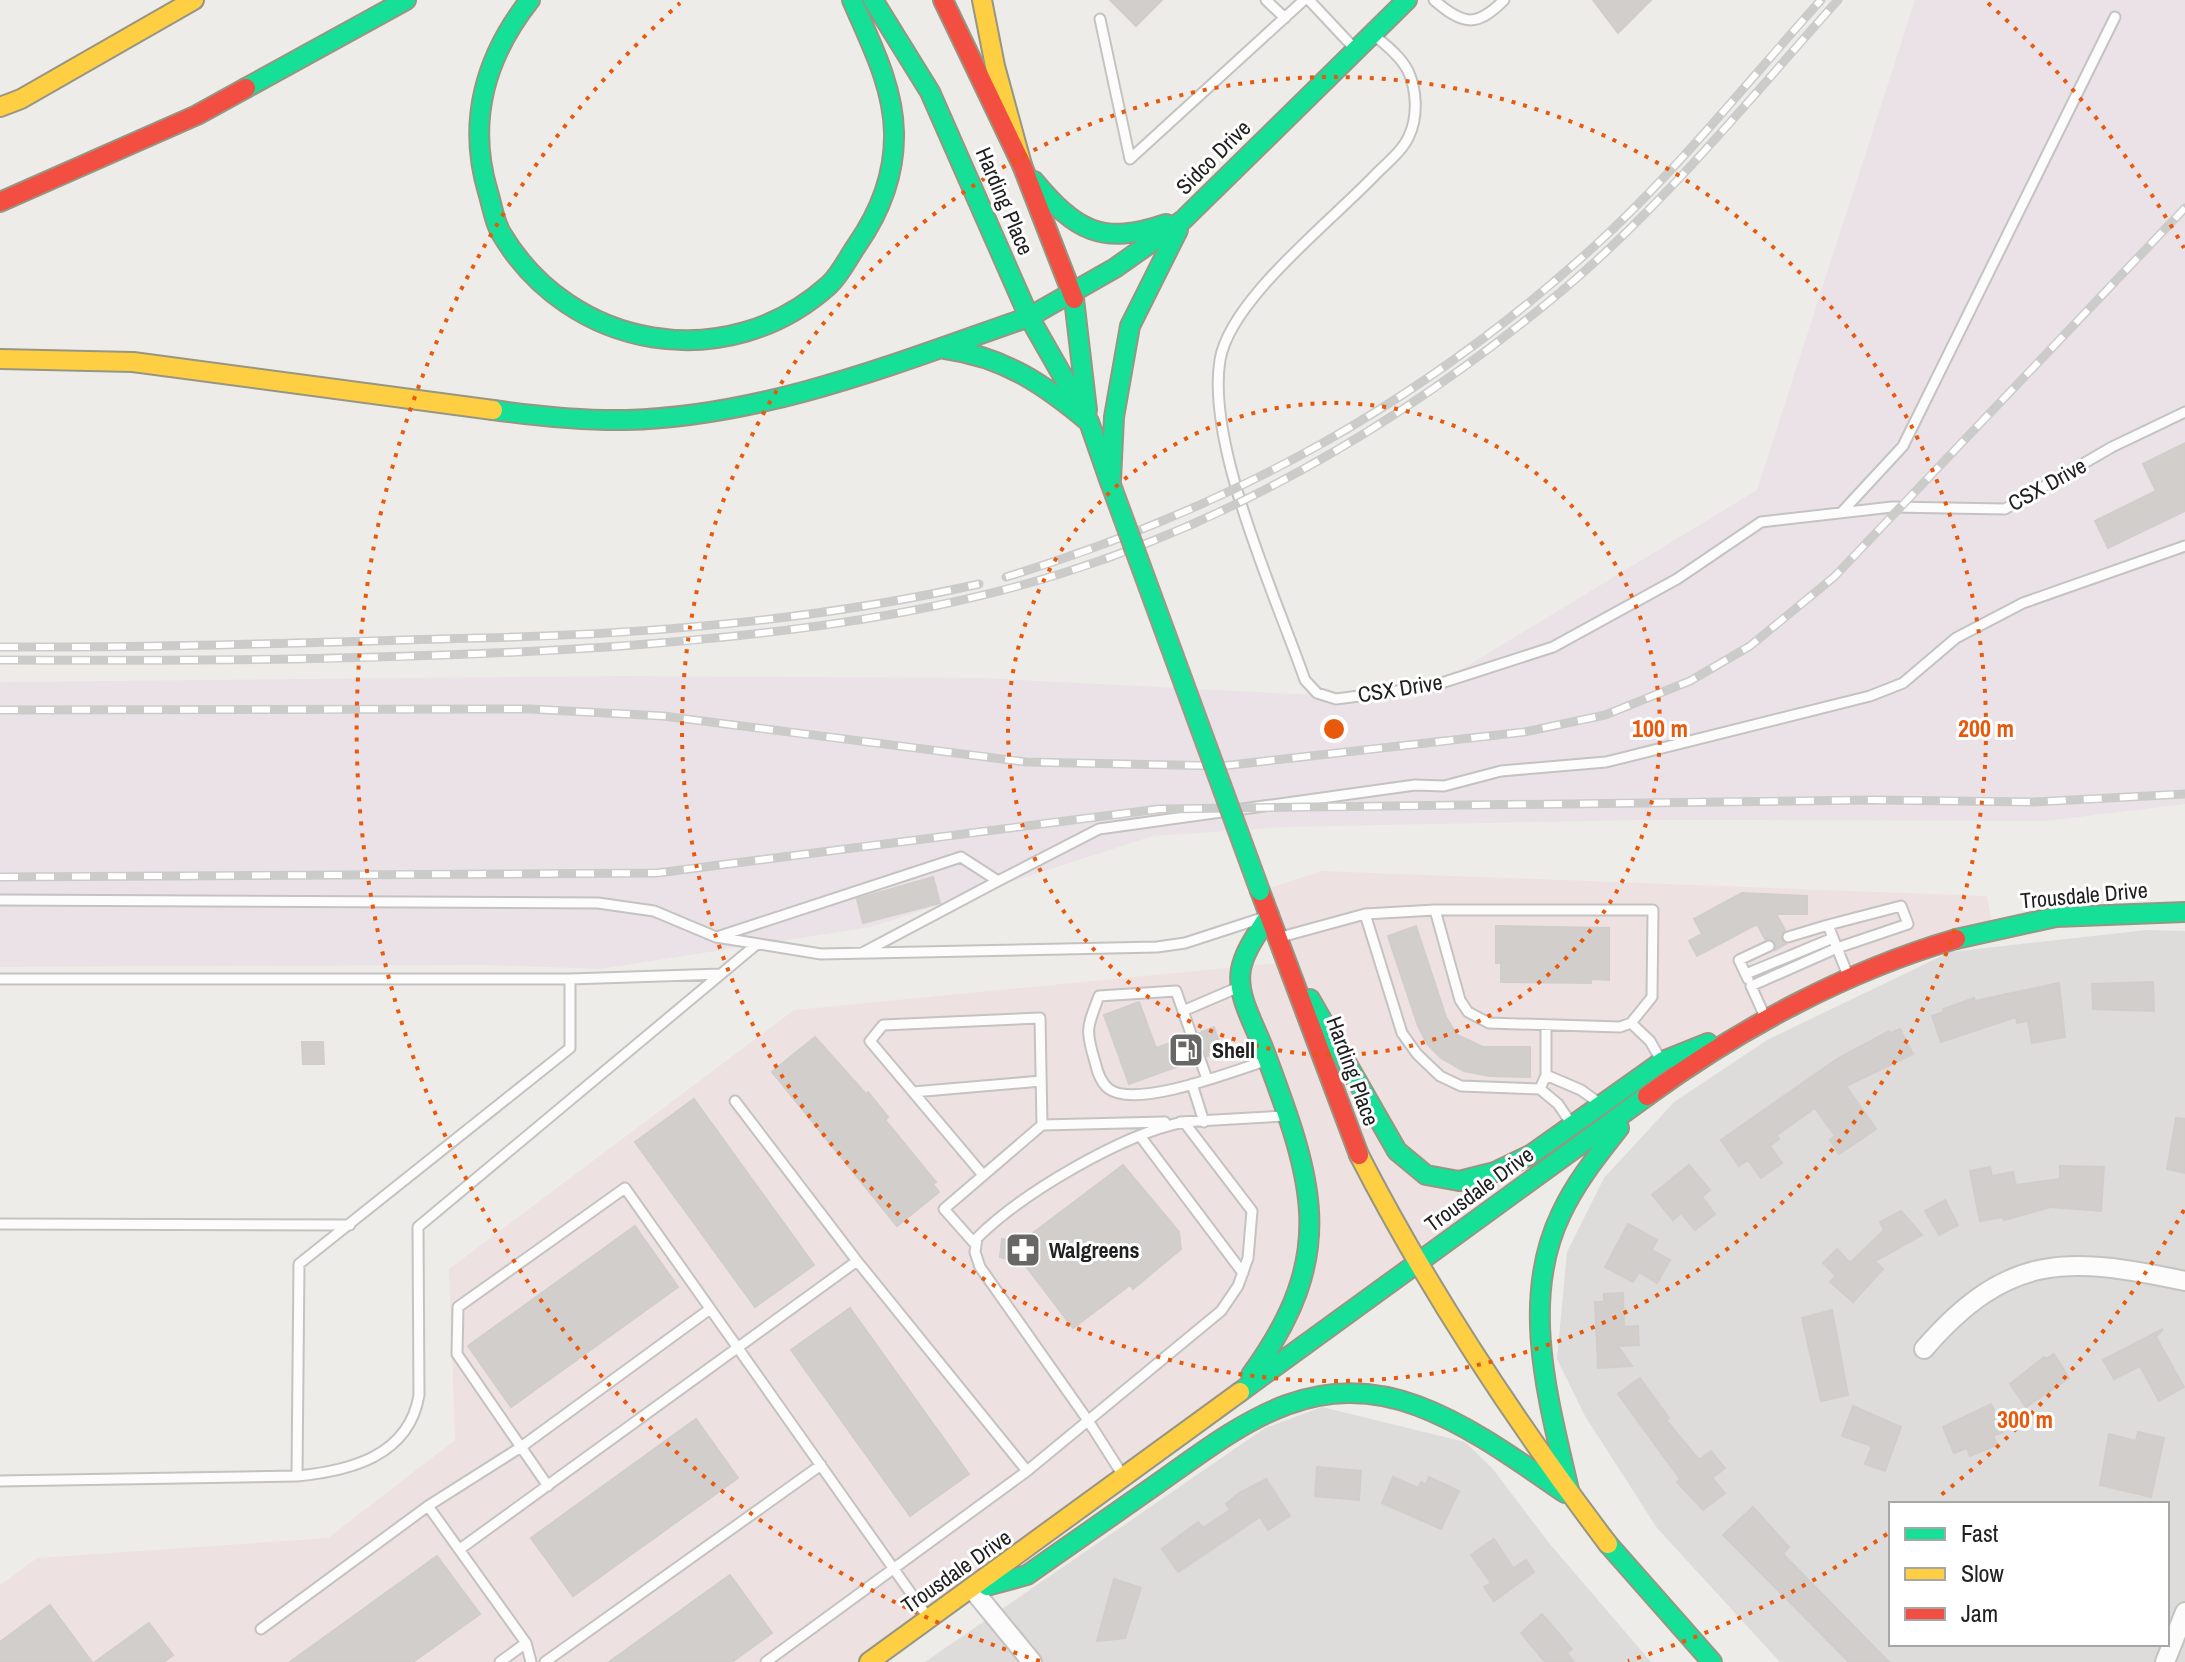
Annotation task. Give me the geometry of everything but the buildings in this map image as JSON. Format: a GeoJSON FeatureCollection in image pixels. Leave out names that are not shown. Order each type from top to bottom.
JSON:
{"type":"FeatureCollection","features":[{"type":"Feature","properties":{"kind":"main road"},"geometry":{"type":"LineString","coordinates":[[0,107],[21,99],[194,0]]}},
{"type":"Feature","properties":{"kind":"main road"},"geometry":{"type":"LineString","coordinates":[[0,202],[197,115],[406,0]]}},
{"type":"Feature","properties":{"kind":"main road"},"geometry":{"type":"LineString","coordinates":[[530,0],[495,55],[479,109],[478,147],[482,183],[501,232],[537,280],[586,319],[648,340],[694,343],[758,330],[805,304],[845,268],[875,216],[890,167],[894,131],[883,73],[852,0]]}},
{"type":"Feature","properties":{"kind":"main road","name":"Harding Place"},"geometry":{"type":"LineString","coordinates":[[873,0],[930,92],[1029,317],[1089,422],[1358,1153],[1417,1262],[1474,1356],[1571,1496],[1623,1563],[1712,1662]]}},
{"type":"Feature","properties":{"kind":"main road","name":"Harding Place"},"geometry":{"type":"LineString","coordinates":[[943,0],[1022,165],[1073,292],[1089,422]]}},
{"type":"Feature","properties":{"kind":"main road"},"geometry":{"type":"LineString","coordinates":[[982,0],[995,66],[1022,165],[1066,217],[1099,235],[1136,234],[1188,216]]}},
{"type":"Feature","properties":{"kind":"main road","name":"Sidco Drive"},"geometry":{"type":"LineString","coordinates":[[0,359],[133,362],[548,417],[626,420],[699,414],[765,402],[1029,317],[1115,268],[1188,216],[1407,0]]}},
{"type":"Feature","properties":{"kind":"main road"},"geometry":{"type":"LineString","coordinates":[[1110,482],[1114,417],[1130,326],[1188,216]]}},
{"type":"Feature","properties":{"kind":"main road"},"geometry":{"type":"LineString","coordinates":[[937,349],[970,351],[1003,360],[1044,384],[1089,422]]}},
{"type":"Feature","properties":{"kind":"main road","name":"Trousdale Drive"},"geometry":{"type":"LineString","coordinates":[[869,1662],[973,1590],[1646,1096],[1745,1030],[1849,978],[1954,939],[2040,919],[2185,912]]}},
{"type":"Feature","properties":{"kind":"main road"},"geometry":{"type":"LineString","coordinates":[[1223,1407],[1278,1340],[1296,1302],[1305,1269],[1310,1229],[1308,1186],[1299,1143],[1240,986],[1245,958],[1269,915]]}},
{"type":"Feature","properties":{"kind":"main road"},"geometry":{"type":"LineString","coordinates":[[1281,945],[1390,1139],[1415,1170],[1434,1178],[1478,1178],[1527,1158],[1666,1059],[1745,1030]]}},
{"type":"Feature","properties":{"kind":"main road"},"geometry":{"type":"LineString","coordinates":[[1571,1496],[1540,1354],[1539,1283],[1549,1243],[1572,1193],[1599,1150],[1646,1096]]}},
{"type":"Feature","properties":{"kind":"main road"},"geometry":{"type":"LineString","coordinates":[[973,1590],[1027,1575],[1249,1419],[1283,1403],[1323,1394],[1372,1392],[1434,1413],[1493,1445],[1571,1496]]}},
{"type":"Feature","properties":{"kind":"street"},"geometry":{"type":"LineString","coordinates":[[1924,1349],[1967,1304],[1989,1289],[2039,1269],[2092,1264],[2185,1281]]}},
{"type":"Feature","properties":{"kind":"street"},"geometry":{"type":"LineString","coordinates":[[973,1590],[1032,1662]]}},
{"type":"Feature","properties":{"kind":"street"},"geometry":{"type":"LineString","coordinates":[[2165,1662],[2185,1612]]}},
{"type":"Feature","properties":{"kind":"lane"},"geometry":{"type":"LineString","coordinates":[[1266,0],[1285,18]]}},
{"type":"Feature","properties":{"kind":"lane"},"geometry":{"type":"LineString","coordinates":[[1100,19],[1130,159],[1306,0],[1356,50]]}},
{"type":"Feature","properties":{"kind":"lane"},"geometry":{"type":"LineString","coordinates":[[1434,0],[1452,15],[1471,20],[1487,16],[1504,0]]}},
{"type":"Feature","properties":{"kind":"lane"},"geometry":{"type":"LineString","coordinates":[[1841,513],[1903,446],[2115,17]]}},
{"type":"Feature","properties":{"kind":"lane","name":"CSX Drive"},"geometry":{"type":"LineString","coordinates":[[1373,33],[1398,58],[1410,76],[1415,115],[1407,140],[1353,199],[1254,295],[1231,330],[1220,360],[1221,419],[1240,501],[1305,680],[1317,693],[1336,699],[1429,687],[1553,647],[1677,579],[1761,522],[1892,507],[2005,509],[2112,447],[2185,412]]}},
{"type":"Feature","properties":{"kind":"lane"},"geometry":{"type":"LineString","coordinates":[[862,953],[1099,829],[1415,785],[1444,786],[1501,771],[1606,762],[1870,696],[1903,683],[1956,638],[2023,603],[2185,546]]}},
{"type":"Feature","properties":{"kind":"lane"},"geometry":{"type":"LineString","coordinates":[[716,937],[961,857],[998,881]]}},
{"type":"Feature","properties":{"kind":"lane"},"geometry":{"type":"LineString","coordinates":[[0,900],[565,901],[654,911],[716,937],[821,954],[1157,947],[1185,943],[1269,915]]}},
{"type":"Feature","properties":{"kind":"lane"},"geometry":{"type":"LineString","coordinates":[[1746,974],[1835,943],[1908,924],[1901,906],[1788,937]]}},
{"type":"Feature","properties":{"kind":"lane"},"geometry":{"type":"LineString","coordinates":[[1281,945],[1365,914],[1435,910],[1653,910],[1652,997],[1631,1023],[1620,1027],[1489,1023],[1468,1012],[1460,1000],[1435,910]]}},
{"type":"Feature","properties":{"kind":"lane"},"geometry":{"type":"LineString","coordinates":[[1365,914],[1402,1033],[1427,1064],[1451,1082],[1470,1088],[1540,1089],[1558,1104],[1585,1141]]}},
{"type":"Feature","properties":{"kind":"lane"},"geometry":{"type":"LineString","coordinates":[[1828,925],[1849,978]]}},
{"type":"Feature","properties":{"kind":"lane"},"geometry":{"type":"LineString","coordinates":[[1751,986],[1835,943]]}},
{"type":"Feature","properties":{"kind":"lane"},"geometry":{"type":"LineString","coordinates":[[0,1481],[297,1476],[360,1464],[392,1446],[413,1420],[419,1395],[418,1227],[757,944]]}},
{"type":"Feature","properties":{"kind":"lane"},"geometry":{"type":"LineString","coordinates":[[1766,1019],[1739,960],[1769,946]]}},
{"type":"Feature","properties":{"kind":"lane"},"geometry":{"type":"LineString","coordinates":[[0,979],[570,979],[721,974]]}},
{"type":"Feature","properties":{"kind":"lane"},"geometry":{"type":"LineString","coordinates":[[297,1476],[299,1264],[570,1048],[570,979]]}},
{"type":"Feature","properties":{"kind":"lane"},"geometry":{"type":"LineString","coordinates":[[1183,1011],[1240,986]]}},
{"type":"Feature","properties":{"kind":"lane"},"geometry":{"type":"LineString","coordinates":[[1207,1079],[1176,991],[1099,996],[1086,1032],[1098,1075],[1109,1089],[1127,1095],[1192,1084],[1268,1060]]}},
{"type":"Feature","properties":{"kind":"lane"},"geometry":{"type":"LineString","coordinates":[[983,1175],[870,1041],[883,1025],[1040,1018],[1042,1125]]}},
{"type":"Feature","properties":{"kind":"lane"},"geometry":{"type":"LineString","coordinates":[[1631,1023],[1666,1059],[1674,1077]]}},
{"type":"Feature","properties":{"kind":"lane"},"geometry":{"type":"LineString","coordinates":[[1540,1089],[1546,1075],[1546,1025]]}},
{"type":"Feature","properties":{"kind":"lane"},"geometry":{"type":"LineString","coordinates":[[1546,1075],[1581,1090],[1602,1105]]}},
{"type":"Feature","properties":{"kind":"lane"},"geometry":{"type":"LineString","coordinates":[[913,1092],[1041,1081]]}},
{"type":"Feature","properties":{"kind":"lane"},"geometry":{"type":"LineString","coordinates":[[1192,1084],[1204,1122]]}},
{"type":"Feature","properties":{"kind":"lane"},"geometry":{"type":"LineString","coordinates":[[735,1101],[857,1261],[1027,1471]]}},
{"type":"Feature","properties":{"kind":"lane"},"geometry":{"type":"LineString","coordinates":[[1125,1479],[1087,1419],[980,1267],[975,1244],[944,1209],[1042,1125],[1204,1122],[1288,1116]]}},
{"type":"Feature","properties":{"kind":"lane"},"geometry":{"type":"LineString","coordinates":[[975,1244],[977,1238],[1009,1210],[1140,1136],[1158,1127],[1184,1122]]}},
{"type":"Feature","properties":{"kind":"lane"},"geometry":{"type":"LineString","coordinates":[[766,1662],[1027,1471],[1087,1419],[1210,1323],[1229,1302],[1243,1273],[1252,1211],[1184,1122]]}},
{"type":"Feature","properties":{"kind":"lane"},"geometry":{"type":"LineString","coordinates":[[1140,1136],[1243,1273]]}},
{"type":"Feature","properties":{"kind":"lane"},"geometry":{"type":"LineString","coordinates":[[548,1486],[457,1354],[458,1307],[625,1188],[929,1619]]}},
{"type":"Feature","properties":{"kind":"lane"},"geometry":{"type":"LineString","coordinates":[[0,1224],[350,1225]]}},
{"type":"Feature","properties":{"kind":"lane"},"geometry":{"type":"LineString","coordinates":[[460,1549],[739,1350],[857,1261]]}},
{"type":"Feature","properties":{"kind":"lane"},"geometry":{"type":"LineString","coordinates":[[261,1629],[428,1506],[521,1447],[710,1309]]}},
{"type":"Feature","properties":{"kind":"lane"},"geometry":{"type":"LineString","coordinates":[[545,1662],[821,1465]]}},
{"type":"Feature","properties":{"kind":"lane"},"geometry":{"type":"LineString","coordinates":[[428,1506],[526,1643],[531,1662]]}},
{"type":"Feature","properties":{"kind":"lane"},"geometry":{"type":"LineString","coordinates":[[500,1662],[526,1643]]}},
{"type":"Feature","properties":{"kind":"shaded area"},"geometry":{"type":"Polygon","coordinates":[[[1915,0],[2185,0],[2185,804],[2047,821],[1645,820],[1285,827],[1153,836],[871,927],[600,969],[484,965],[0,967],[0,682],[622,676],[983,678],[1411,700],[1757,490],[1915,0]]]}},
{"type":"Feature","properties":{"kind":"shaded area"},"geometry":{"type":"Polygon","coordinates":[[[1322,871],[1987,896],[1993,929],[1779,1011],[870,1662],[0,1662],[0,1585],[37,1558],[328,1538],[455,1440],[449,1269],[794,1010],[1287,962],[1260,891],[1322,871]]]}},
{"type":"Feature","properties":{"kind":"shaded area"},"geometry":{"type":"Polygon","coordinates":[[[2147,930],[2185,931],[2185,1662],[1780,1662],[1657,1528],[1585,1416],[1557,1359],[1567,1252],[1604,1178],[1674,1102],[1767,1040],[1950,952],[2147,930]]]}},
{"type":"Feature","properties":{"kind":"shaded area"},"geometry":{"type":"Polygon","coordinates":[[[1322,1407],[1465,1442],[1492,1468],[1549,1543],[1651,1662],[925,1662],[1265,1428],[1322,1407]]]}},
{"type":"Feature","properties":{"kind":"railway"},"geometry":{"type":"LineString","coordinates":[[1006,577],[1170,518],[1247,483],[1322,443],[1466,351],[1534,299],[1630,213],[1821,0]]}},
{"type":"Feature","properties":{"kind":"railway"},"geometry":{"type":"LineString","coordinates":[[0,660],[380,657],[607,647],[723,637],[895,614],[1007,589],[1129,550],[1193,524],[1317,461],[1377,426],[1491,347],[1546,304],[1625,234],[1698,158],[1838,0]]}},
{"type":"Feature","properties":{"kind":"railway"},"geometry":{"type":"LineString","coordinates":[[0,710],[529,709],[663,716],[1026,762],[1222,766],[1524,732],[1605,715],[1690,681],[1750,646],[1834,577],[2185,208]]}},
{"type":"Feature","properties":{"kind":"railway"},"geometry":{"type":"LineString","coordinates":[[0,647],[479,638],[668,629],[793,616],[979,584]]}},
{"type":"Feature","properties":{"kind":"railway"},"geometry":{"type":"LineString","coordinates":[[0,877],[657,873],[1159,809],[1872,800],[2033,802],[2185,794]]}},
{"type":"Feature","properties":{"kind":"traffic: fast"},"geometry":{"type":"LineString","coordinates":[[246,88],[406,0]]}},
{"type":"Feature","properties":{"kind":"traffic: fast"},"geometry":{"type":"LineString","coordinates":[[530,0],[514,22],[491,67],[480,116],[482,166],[501,233],[531,273],[567,303],[608,325],[653,337],[699,340],[744,332],[788,314],[829,285],[879,206],[892,162],[893,115],[879,64],[852,0]]}},
{"type":"Feature","properties":{"kind":"traffic: fast"},"geometry":{"type":"LineString","coordinates":[[873,0],[930,92],[1029,317],[1089,422],[1110,482]]}},
{"type":"Feature","properties":{"kind":"traffic: fast"},"geometry":{"type":"LineString","coordinates":[[1029,317],[1115,268],[1183,220],[1407,0]]}},
{"type":"Feature","properties":{"kind":"traffic: fast"},"geometry":{"type":"LineString","coordinates":[[1034,181],[1063,212],[1092,230],[1124,234],[1166,224]]}},
{"type":"Feature","properties":{"kind":"traffic: fast"},"geometry":{"type":"LineString","coordinates":[[1111,480],[1114,417],[1130,326],[1178,230]]}},
{"type":"Feature","properties":{"kind":"traffic: fast"},"geometry":{"type":"LineString","coordinates":[[1074,299],[1087,410]]}},
{"type":"Feature","properties":{"kind":"traffic: fast"},"geometry":{"type":"LineString","coordinates":[[493,410],[560,418],[627,420],[731,409],[832,384],[1029,317]]}},
{"type":"Feature","properties":{"kind":"traffic: fast"},"geometry":{"type":"LineString","coordinates":[[945,349],[986,358],[1022,374],[1089,422]]}},
{"type":"Feature","properties":{"kind":"traffic: fast"},"geometry":{"type":"LineString","coordinates":[[1110,482],[1260,891]]}},
{"type":"Feature","properties":{"kind":"traffic: fast"},"geometry":{"type":"LineString","coordinates":[[1956,939],[2056,917],[2185,912]]}},
{"type":"Feature","properties":{"kind":"traffic: fast"},"geometry":{"type":"LineString","coordinates":[[1251,1375],[1279,1331],[1297,1291],[1307,1253],[1309,1216],[1305,1178],[1295,1139],[1241,990],[1243,962],[1269,915]]}},
{"type":"Feature","properties":{"kind":"traffic: fast"},"geometry":{"type":"LineString","coordinates":[[1310,999],[1397,1151],[1426,1175],[1459,1181],[1495,1172],[1532,1154],[1663,1061],[1708,1043]]}},
{"type":"Feature","properties":{"kind":"traffic: fast"},"geometry":{"type":"LineString","coordinates":[[1240,1392],[1647,1096]]}},
{"type":"Feature","properties":{"kind":"traffic: fast"},"geometry":{"type":"LineString","coordinates":[[1569,1490],[1553,1422],[1542,1352],[1542,1281],[1548,1247],[1567,1202],[1619,1128]]}},
{"type":"Feature","properties":{"kind":"traffic: fast"},"geometry":{"type":"LineString","coordinates":[[987,1586],[1027,1575],[1247,1423],[1278,1408],[1310,1398],[1344,1393],[1379,1395],[1418,1406],[1475,1434],[1565,1493]]}},
{"type":"Feature","properties":{"kind":"traffic: fast"},"geometry":{"type":"LineString","coordinates":[[1608,1544],[1712,1662]]}},
{"type":"Feature","properties":{"kind":"traffic: slow"},"geometry":{"type":"LineString","coordinates":[[0,107],[21,99],[194,0]]}},
{"type":"Feature","properties":{"kind":"traffic: slow"},"geometry":{"type":"LineString","coordinates":[[982,0],[995,66],[1022,165]]}},
{"type":"Feature","properties":{"kind":"traffic: slow"},"geometry":{"type":"LineString","coordinates":[[0,359],[133,362],[493,410]]}},
{"type":"Feature","properties":{"kind":"traffic: slow"},"geometry":{"type":"LineString","coordinates":[[1359,1155],[1415,1257],[1475,1355],[1608,1544]]}},
{"type":"Feature","properties":{"kind":"traffic: slow"},"geometry":{"type":"LineString","coordinates":[[869,1662],[1240,1392]]}},
{"type":"Feature","properties":{"kind":"traffic: jam"},"geometry":{"type":"LineString","coordinates":[[943,0],[1022,165],[1074,299]]}},
{"type":"Feature","properties":{"kind":"traffic: jam"},"geometry":{"type":"LineString","coordinates":[[0,202],[197,115],[246,88]]}},
{"type":"Feature","properties":{"kind":"traffic: jam"},"geometry":{"type":"LineString","coordinates":[[1260,891],[1359,1155]]}},
{"type":"Feature","properties":{"kind":"traffic: jam"},"geometry":{"type":"LineString","coordinates":[[1647,1096],[1682,1071],[1795,1004],[1874,968],[1956,939]]}},
{"type":"Feature","properties":{"kind":"place","name":"Shell"},"geometry":{"type":"Point","coordinates":[1186,1050]}},
{"type":"Feature","properties":{"kind":"place","name":"Walgreens"},"geometry":{"type":"Point","coordinates":[1023,1250]}}]}
